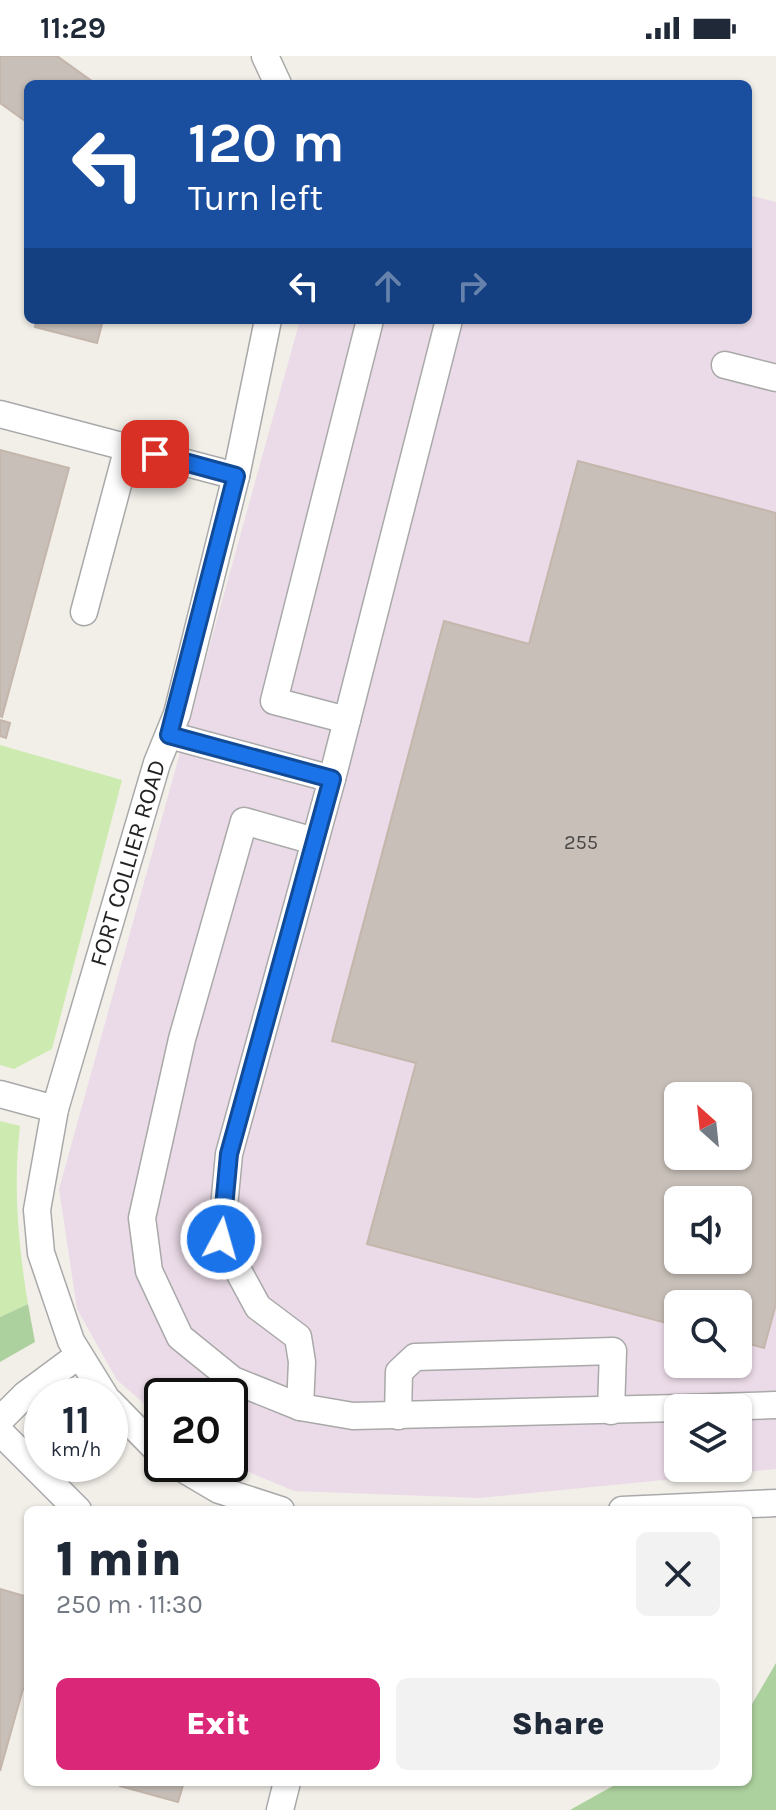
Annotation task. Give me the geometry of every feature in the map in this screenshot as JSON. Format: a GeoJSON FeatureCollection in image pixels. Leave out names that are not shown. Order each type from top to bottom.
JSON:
{"type":"FeatureCollection","features":[{"type":"Feature","properties":{"kind":"street"},"geometry":{"type":"LineString","coordinates":[[265,56],[276,80]]}},
{"type":"Feature","properties":{"kind":"street","name":"FORT COLLIER ROAD"},"geometry":{"type":"LineString","coordinates":[[94,1378],[79,1355],[41,1253],[37,1210],[55,1109],[157,763],[169,735],[236,476],[267,324]]}},
{"type":"Feature","properties":{"kind":"street"},"geometry":{"type":"LineString","coordinates":[[347,720],[274,701],[369,324]]}},
{"type":"Feature","properties":{"kind":"street"},"geometry":{"type":"LineString","coordinates":[[300,1407],[302,1362],[298,1337],[258,1307],[221,1239],[229,1154],[332,779],[448,324]]}},
{"type":"Feature","properties":{"kind":"street"},"geometry":{"type":"LineString","coordinates":[[725,365],[776,378]]}},
{"type":"Feature","properties":{"kind":"street"},"geometry":{"type":"LineString","coordinates":[[0,414],[236,476]]}},
{"type":"Feature","properties":{"kind":"street"},"geometry":{"type":"LineString","coordinates":[[84,612],[128,447]]}},
{"type":"Feature","properties":{"kind":"street"},"geometry":{"type":"LineString","coordinates":[[169,735],[332,779]]}},
{"type":"Feature","properties":{"kind":"street"},"geometry":{"type":"LineString","coordinates":[[314,841],[244,821],[182,1039],[142,1218],[149,1271],[180,1337],[233,1380],[300,1407],[353,1416],[664,1409]]}},
{"type":"Feature","properties":{"kind":"street"},"geometry":{"type":"LineString","coordinates":[[0,1094],[55,1109]]}},
{"type":"Feature","properties":{"kind":"street"},"geometry":{"type":"LineString","coordinates":[[398,1416],[399,1372],[415,1357],[613,1351],[611,1411]]}},
{"type":"Feature","properties":{"kind":"street"},"geometry":{"type":"LineString","coordinates":[[0,1420],[25,1395],[79,1355]]}},
{"type":"Feature","properties":{"kind":"street"},"geometry":{"type":"LineString","coordinates":[[752,1406],[776,1405]]}},
{"type":"Feature","properties":{"kind":"street"},"geometry":{"type":"LineString","coordinates":[[128,1420],[144,1437]]}},
{"type":"Feature","properties":{"kind":"street"},"geometry":{"type":"LineString","coordinates":[[0,1432],[74,1506]]}},
{"type":"Feature","properties":{"kind":"street"},"geometry":{"type":"LineString","coordinates":[[205,1482],[219,1490],[269,1506]]}},
{"type":"Feature","properties":{"kind":"street"},"geometry":{"type":"LineString","coordinates":[[710,1506],[776,1503]]}},
{"type":"Feature","properties":{"kind":"street"},"geometry":{"type":"LineString","coordinates":[[280,1810],[286,1786]]}},
{"type":"Feature","properties":{"kind":"shaded area"},"geometry":{"type":"Polygon","coordinates":[[[752,196],[776,202],[776,1469],[752,1471],[752,1394],[664,1394],[664,1480],[479,1498],[294,1491],[248,1472],[248,1378],[144,1378],[144,1403],[128,1390],[128,1378],[116,1378],[77,1309],[59,1189],[299,324],[752,324],[752,196]]]}},
{"type":"Feature","properties":{"kind":"green space"},"geometry":{"type":"Polygon","coordinates":[[[0,745],[122,780],[52,1049],[14,1069],[0,1065],[0,745]]]}},
{"type":"Feature","properties":{"kind":"green space"},"geometry":{"type":"Polygon","coordinates":[[[0,1121],[20,1126],[18,1215],[28,1304],[0,1317],[0,1121]]]}},
{"type":"Feature","properties":{"kind":"green space"},"geometry":{"type":"Polygon","coordinates":[[[28,1304],[35,1342],[0,1362],[0,1317],[28,1304]]]}},
{"type":"Feature","properties":{"kind":"green space"},"geometry":{"type":"Polygon","coordinates":[[[776,1663],[776,1810],[570,1810],[613,1786],[752,1786],[752,1704],[776,1663]]]}},
{"type":"Feature","properties":{"kind":"building"},"geometry":{"type":"Polygon","coordinates":[[[0,56],[57,56],[90,80],[24,80],[24,120],[0,103],[0,56]]]}},
{"type":"Feature","properties":{"kind":"building"},"geometry":{"type":"Polygon","coordinates":[[[36,324],[102,324],[97,343],[35,327],[36,324]]]}},
{"type":"Feature","properties":{"kind":"building"},"geometry":{"type":"Polygon","coordinates":[[[0,450],[69,468],[2,717],[0,716],[0,450]]]}},
{"type":"Feature","properties":{"kind":"building"},"geometry":{"type":"Polygon","coordinates":[[[578,461],[776,513],[776,1304],[764,1348],[752,1345],[752,1290],[664,1290],[664,1322],[367,1244],[416,1063],[332,1041],[444,621],[529,644],[578,461]]]}},
{"type":"Feature","properties":{"kind":"building"},"geometry":{"type":"Polygon","coordinates":[[[0,720],[10,723],[6,738],[0,736],[0,720]]]}},
{"type":"Feature","properties":{"kind":"building"},"geometry":{"type":"Polygon","coordinates":[[[0,1589],[24,1596],[24,1689],[0,1771],[0,1589]]]}},
{"type":"Feature","properties":{"kind":"building"},"geometry":{"type":"Polygon","coordinates":[[[120,1786],[183,1786],[178,1802],[120,1786]]]}},
{"type":"Feature","properties":{"kind":"route"},"geometry":{"type":"LineString","coordinates":[[155,454],[236,476],[177,714],[169,735],[332,779],[229,1154],[221,1239]]}}]}
